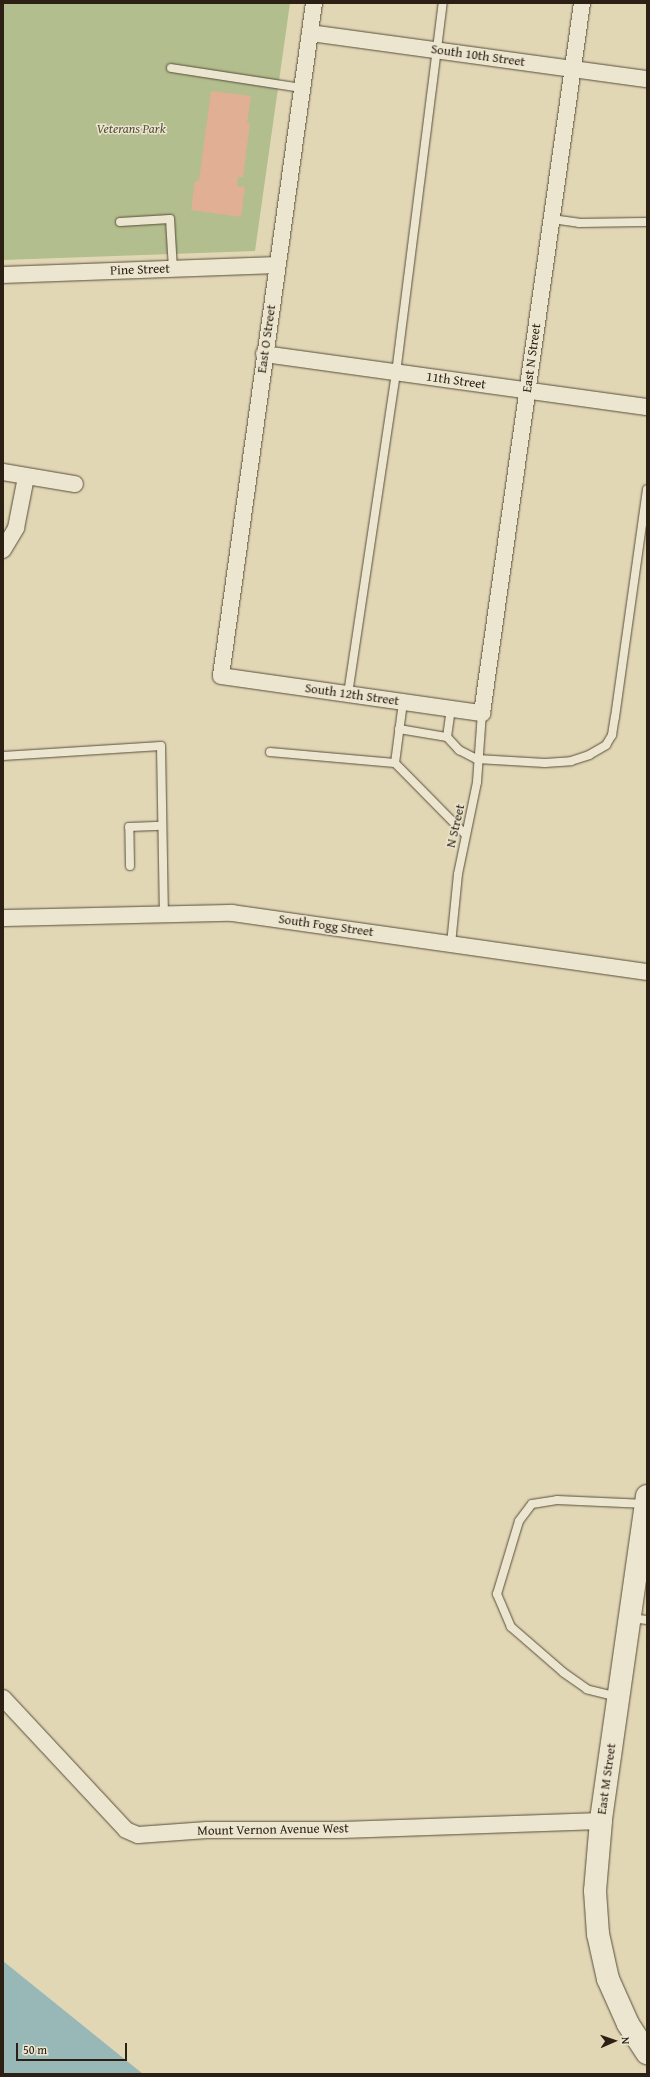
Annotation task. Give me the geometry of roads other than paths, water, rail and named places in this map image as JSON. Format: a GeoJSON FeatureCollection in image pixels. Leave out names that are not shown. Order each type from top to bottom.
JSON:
{"type":"FeatureCollection","features":[{"type":"Feature","properties":{"kind":"street","name":"East O Street"},"geometry":{"type":"LineString","coordinates":[[221,676],[264,354],[314,3]]}},
{"type":"Feature","properties":{"kind":"street","name":"East N Street"},"geometry":{"type":"LineString","coordinates":[[482,713],[574,69],[582,3]]}},
{"type":"Feature","properties":{"kind":"street","name":"South 10th Street"},"geometry":{"type":"LineString","coordinates":[[310,33],[647,79]]}},
{"type":"Feature","properties":{"kind":"street","name":"Pine Street"},"geometry":{"type":"LineString","coordinates":[[3,275],[277,265]]}},
{"type":"Feature","properties":{"kind":"street","name":"11th Street"},"geometry":{"type":"LineString","coordinates":[[264,354],[647,407]]}},
{"type":"Feature","properties":{"kind":"street"},"geometry":{"type":"LineString","coordinates":[[3,472],[75,484]]}},
{"type":"Feature","properties":{"kind":"street"},"geometry":{"type":"LineString","coordinates":[[3,550],[16,528],[26,477]]}},
{"type":"Feature","properties":{"kind":"street","name":"South 12th Street"},"geometry":{"type":"LineString","coordinates":[[221,676],[482,713]]}},
{"type":"Feature","properties":{"kind":"street","name":"South Fogg Street"},"geometry":{"type":"LineString","coordinates":[[3,918],[232,912],[647,972]]}},
{"type":"Feature","properties":{"kind":"street","name":"East M Street"},"geometry":{"type":"LineString","coordinates":[[646,1500],[639,1619],[619,1697],[602,1821],[595,1891],[598,1934],[608,1979],[628,2024],[647,2053]]}},
{"type":"Feature","properties":{"kind":"street","name":"Mount Vernon Avenue West"},"geometry":{"type":"LineString","coordinates":[[3,1698],[126,1830],[138,1835],[207,1830],[342,1830],[602,1821]]}},
{"type":"Feature","properties":{"kind":"lane"},"geometry":{"type":"LineString","coordinates":[[348,694],[396,373],[443,3]]}},
{"type":"Feature","properties":{"kind":"lane"},"geometry":{"type":"LineString","coordinates":[[171,68],[302,88]]}},
{"type":"Feature","properties":{"kind":"lane"},"geometry":{"type":"LineString","coordinates":[[120,222],[170,219],[173,269]]}},
{"type":"Feature","properties":{"kind":"lane"},"geometry":{"type":"LineString","coordinates":[[552,219],[579,223],[647,222]]}},
{"type":"Feature","properties":{"kind":"lane"},"geometry":{"type":"LineString","coordinates":[[399,729],[447,737],[459,750],[477,759],[545,763],[571,761],[589,755],[606,745],[612,735],[615,717],[647,489]]}},
{"type":"Feature","properties":{"kind":"lane"},"geometry":{"type":"LineString","coordinates":[[395,763],[403,702]]}},
{"type":"Feature","properties":{"kind":"lane"},"geometry":{"type":"LineString","coordinates":[[447,737],[451,709]]}},
{"type":"Feature","properties":{"kind":"lane","name":"N Street"},"geometry":{"type":"LineString","coordinates":[[451,944],[465,834],[477,782],[477,759],[482,713]]}},
{"type":"Feature","properties":{"kind":"lane"},"geometry":{"type":"LineString","coordinates":[[3,756],[161,746],[164,914]]}},
{"type":"Feature","properties":{"kind":"lane"},"geometry":{"type":"LineString","coordinates":[[270,752],[395,763],[465,834]]}},
{"type":"Feature","properties":{"kind":"lane"},"geometry":{"type":"LineString","coordinates":[[130,866],[129,827],[162,826]]}},
{"type":"Feature","properties":{"kind":"lane"},"geometry":{"type":"LineString","coordinates":[[619,1697],[587,1689],[563,1672],[511,1627],[497,1594],[519,1521],[532,1504],[557,1500],[646,1500]]}},
{"type":"Feature","properties":{"kind":"water"},"geometry":{"type":"Polygon","coordinates":[[[3,1961],[143,2074],[3,2074],[3,1961]]]}},
{"type":"Feature","properties":{"kind":"park label","name":"Veterans Park"},"geometry":{"type":"Point","coordinates":[131,129]}}]}
